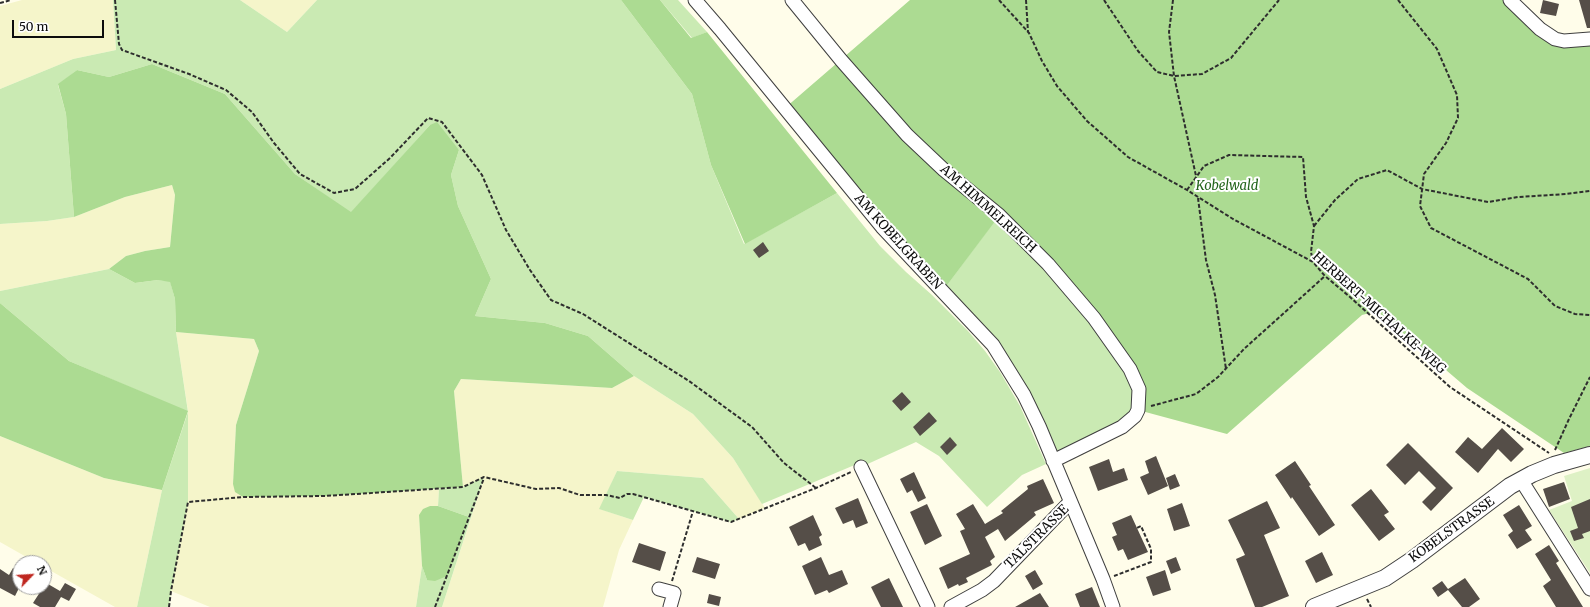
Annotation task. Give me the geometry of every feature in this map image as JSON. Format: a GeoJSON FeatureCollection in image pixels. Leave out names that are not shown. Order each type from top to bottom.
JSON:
{"type":"FeatureCollection","features":[{"type":"Feature","properties":{"kind":"street","name":"AM KOBELGRABEN"},"geometry":{"type":"LineString","coordinates":[[695,0],[882,227],[993,346],[1024,395],[1070,502]]}},
{"type":"Feature","properties":{"kind":"street","name":"AM HIMMELREICH"},"geometry":{"type":"LineString","coordinates":[[792,0],[841,60],[907,135],[944,170],[1020,235],[1069,288],[1094,318],[1130,369],[1139,389],[1138,410]]}},
{"type":"Feature","properties":{"kind":"street"},"geometry":{"type":"LineString","coordinates":[[1510,0],[1540,29],[1555,39],[1564,41],[1590,39]]}},
{"type":"Feature","properties":{"kind":"street"},"geometry":{"type":"LineString","coordinates":[[1053,461],[1122,427],[1135,416],[1138,410]]}},
{"type":"Feature","properties":{"kind":"street","name":"KOBELSTRASSE"},"geometry":{"type":"LineString","coordinates":[[1314,607],[1385,578],[1521,480],[1554,465],[1590,455]]}},
{"type":"Feature","properties":{"kind":"street"},"geometry":{"type":"LineString","coordinates":[[861,467],[928,607]]}},
{"type":"Feature","properties":{"kind":"street"},"geometry":{"type":"LineString","coordinates":[[1521,480],[1590,589]]}},
{"type":"Feature","properties":{"kind":"street","name":"TALSTRASSE"},"geometry":{"type":"LineString","coordinates":[[951,607],[982,590],[994,580],[1070,502],[1113,607]]}},
{"type":"Feature","properties":{"kind":"street"},"geometry":{"type":"LineString","coordinates":[[664,590],[674,593],[670,607]]}},
{"type":"Feature","properties":{"kind":"path"},"geometry":{"type":"LineString","coordinates":[[0,3],[12,0]]}},
{"type":"Feature","properties":{"kind":"path"},"geometry":{"type":"LineString","coordinates":[[115,0],[118,44],[122,50],[189,74],[226,90],[252,112],[274,143],[300,174],[334,194],[355,189],[390,158],[428,118],[442,122],[482,175],[506,230],[530,270],[551,300],[583,314],[689,381],[752,427],[784,463],[816,488]]}},
{"type":"Feature","properties":{"kind":"path","name":"HERBERT-MICHALKE-WEG"},"geometry":{"type":"LineString","coordinates":[[1000,0],[1028,33],[1057,86],[1087,121],[1128,156],[1187,190],[1233,219],[1313,262],[1325,276],[1450,388],[1553,455],[1590,378]]}},
{"type":"Feature","properties":{"kind":"path","name":"HERBERT-MICHALKE-WEG"},"geometry":{"type":"LineString","coordinates":[[1026,0],[1028,33]]}},
{"type":"Feature","properties":{"kind":"path"},"geometry":{"type":"LineString","coordinates":[[1104,0],[1138,51],[1157,72],[1174,76],[1202,74],[1231,58],[1279,0]]}},
{"type":"Feature","properties":{"kind":"path"},"geometry":{"type":"LineString","coordinates":[[1173,0],[1169,32],[1174,76],[1196,176]]}},
{"type":"Feature","properties":{"kind":"path"},"geometry":{"type":"LineString","coordinates":[[1398,0],[1437,49],[1457,95],[1458,118],[1446,143],[1424,174],[1420,206],[1431,228],[1528,278],[1555,306],[1574,314],[1590,314]]}},
{"type":"Feature","properties":{"kind":"path"},"geometry":{"type":"LineString","coordinates":[[1187,190],[1204,166],[1230,155],[1303,157],[1306,197],[1314,226],[1311,252],[1313,262]]}},
{"type":"Feature","properties":{"kind":"path"},"geometry":{"type":"LineString","coordinates":[[1314,226],[1335,200],[1358,179],[1387,170],[1422,188],[1488,202],[1518,196],[1566,194],[1590,191]]}},
{"type":"Feature","properties":{"kind":"path"},"geometry":{"type":"LineString","coordinates":[[1198,198],[1206,260],[1215,295],[1226,369]]}},
{"type":"Feature","properties":{"kind":"path"},"geometry":{"type":"LineString","coordinates":[[1138,410],[1196,394],[1218,378],[1244,349],[1314,284],[1325,276]]}},
{"type":"Feature","properties":{"kind":"path"},"geometry":{"type":"LineString","coordinates":[[169,607],[188,502],[243,497],[325,496],[455,488],[463,487],[484,477],[536,488],[559,488],[580,495],[606,495],[620,498],[627,494],[633,494],[731,522],[816,488],[861,467]]}},
{"type":"Feature","properties":{"kind":"path"},"geometry":{"type":"LineString","coordinates":[[435,607],[484,477]]}},
{"type":"Feature","properties":{"kind":"path"},"geometry":{"type":"LineString","coordinates":[[664,590],[693,511]]}},
{"type":"Feature","properties":{"kind":"path"},"geometry":{"type":"LineString","coordinates":[[1103,580],[1151,562],[1151,549],[1141,526],[1137,528]]}},
{"type":"Feature","properties":{"kind":"green space"},"geometry":{"type":"Polygon","coordinates":[[[22,0],[113,0],[116,50],[73,59],[0,89],[0,6],[22,0]]]}},
{"type":"Feature","properties":{"kind":"green space"},"geometry":{"type":"Polygon","coordinates":[[[113,0],[240,0],[287,32],[317,0],[621,0],[692,94],[711,165],[744,244],[837,193],[880,246],[968,331],[985,351],[1000,372],[1020,406],[1046,464],[1022,475],[987,507],[939,456],[916,442],[861,467],[857,464],[762,504],[733,458],[693,414],[634,376],[588,336],[545,323],[475,316],[491,279],[458,206],[451,175],[459,150],[430,125],[351,213],[295,174],[225,94],[152,64],[109,77],[77,70],[58,85],[66,114],[74,217],[47,221],[0,224],[0,89],[73,59],[116,50],[113,0]]]}},
{"type":"Feature","properties":{"kind":"green space"},"geometry":{"type":"Polygon","coordinates":[[[240,0],[317,0],[287,32],[240,0]]]}},
{"type":"Feature","properties":{"kind":"green space"},"geometry":{"type":"Polygon","coordinates":[[[621,0],[660,0],[691,38],[707,32],[837,193],[745,244],[711,165],[692,94],[621,0]]]}},
{"type":"Feature","properties":{"kind":"green space"},"geometry":{"type":"Polygon","coordinates":[[[660,0],[678,0],[707,32],[692,38],[660,0]]]}},
{"type":"Feature","properties":{"kind":"green space","name":"Kobelwald"},"geometry":{"type":"Polygon","coordinates":[[[910,0],[1510,0],[1549,36],[1590,39],[1590,446],[1564,453],[1467,388],[1377,311],[1362,315],[1227,434],[1138,410],[1130,369],[999,216],[942,292],[785,108],[910,0]]]}},
{"type":"Feature","properties":{"kind":"green space"},"geometry":{"type":"Polygon","coordinates":[[[152,64],[225,94],[295,174],[351,212],[430,125],[437,122],[459,150],[451,175],[458,206],[491,279],[475,316],[545,323],[588,336],[634,376],[612,388],[461,379],[454,391],[463,487],[325,496],[243,497],[235,492],[233,484],[236,425],[259,351],[254,339],[176,332],[175,299],[170,282],[158,280],[135,283],[109,269],[126,256],[170,247],[175,195],[172,185],[125,197],[74,217],[66,114],[58,84],[77,70],[109,77],[152,64]]]}},
{"type":"Feature","properties":{"kind":"green space"},"geometry":{"type":"Polygon","coordinates":[[[172,185],[175,195],[170,247],[126,256],[109,269],[0,291],[0,224],[47,221],[74,217],[125,197],[172,185]]]}},
{"type":"Feature","properties":{"kind":"green space"},"geometry":{"type":"Polygon","coordinates":[[[999,215],[1130,369],[1138,410],[1053,461],[1010,370],[942,292],[999,215]]]}},
{"type":"Feature","properties":{"kind":"green space"},"geometry":{"type":"Polygon","coordinates":[[[109,269],[135,283],[158,280],[170,281],[175,299],[176,332],[188,412],[69,361],[0,303],[0,291],[109,269]]]}},
{"type":"Feature","properties":{"kind":"green space"},"geometry":{"type":"Polygon","coordinates":[[[0,303],[69,361],[188,411],[162,490],[104,478],[0,436],[0,303]]]}},
{"type":"Feature","properties":{"kind":"green space"},"geometry":{"type":"Polygon","coordinates":[[[176,332],[254,339],[259,351],[236,425],[233,484],[243,497],[325,496],[439,489],[438,506],[430,506],[419,515],[422,566],[416,607],[210,607],[171,591],[188,502],[188,411],[176,332]]]}},
{"type":"Feature","properties":{"kind":"green space"},"geometry":{"type":"Polygon","coordinates":[[[634,376],[693,414],[733,458],[765,508],[739,519],[703,478],[617,471],[600,509],[633,520],[619,550],[603,607],[442,607],[484,478],[463,487],[454,391],[461,379],[612,388],[634,376]]]}},
{"type":"Feature","properties":{"kind":"green space"},"geometry":{"type":"Polygon","coordinates":[[[188,412],[188,502],[169,607],[137,607],[162,490],[188,412]]]}},
{"type":"Feature","properties":{"kind":"green space"},"geometry":{"type":"Polygon","coordinates":[[[0,436],[104,478],[162,490],[137,607],[115,607],[52,572],[52,555],[23,555],[0,542],[0,436]]]}},
{"type":"Feature","properties":{"kind":"green space"},"geometry":{"type":"Polygon","coordinates":[[[1590,468],[1590,573],[1549,510],[1572,501],[1564,476],[1590,468]]]}},
{"type":"Feature","properties":{"kind":"green space"},"geometry":{"type":"Polygon","coordinates":[[[617,471],[703,478],[739,519],[731,522],[644,497],[633,520],[599,509],[617,471]]]}},
{"type":"Feature","properties":{"kind":"green space"},"geometry":{"type":"Polygon","coordinates":[[[484,477],[442,607],[416,607],[422,566],[427,580],[469,517],[438,506],[439,489],[463,487],[484,477]]]}},
{"type":"Feature","properties":{"kind":"green space"},"geometry":{"type":"Polygon","coordinates":[[[430,506],[438,506],[469,517],[447,576],[435,581],[427,580],[422,566],[419,515],[423,509],[430,506]]]}},
{"type":"Feature","properties":{"kind":"building"},"geometry":{"type":"Polygon","coordinates":[[[1543,0],[1559,4],[1556,16],[1540,13],[1543,0]]]}},
{"type":"Feature","properties":{"kind":"building"},"geometry":{"type":"Polygon","coordinates":[[[1579,0],[1590,0],[1590,28],[1587,28],[1579,0]]]}},
{"type":"Feature","properties":{"kind":"building"},"geometry":{"type":"Polygon","coordinates":[[[763,242],[769,251],[759,258],[753,250],[763,242]]]}},
{"type":"Feature","properties":{"kind":"building"},"geometry":{"type":"Polygon","coordinates":[[[902,392],[911,402],[901,411],[892,401],[902,392]]]}},
{"type":"Feature","properties":{"kind":"building"},"geometry":{"type":"Polygon","coordinates":[[[929,412],[937,421],[920,436],[913,427],[929,412]]]}},
{"type":"Feature","properties":{"kind":"building"},"geometry":{"type":"Polygon","coordinates":[[[1502,428],[1524,449],[1511,462],[1498,449],[1478,473],[1455,452],[1468,437],[1482,449],[1502,428]]]}},
{"type":"Feature","properties":{"kind":"building"},"geometry":{"type":"Polygon","coordinates":[[[950,437],[957,445],[947,455],[940,447],[950,437]]]}},
{"type":"Feature","properties":{"kind":"building"},"geometry":{"type":"Polygon","coordinates":[[[1408,443],[1453,488],[1431,511],[1422,502],[1436,488],[1419,471],[1405,485],[1386,465],[1408,443]]]}},
{"type":"Feature","properties":{"kind":"building"},"geometry":{"type":"Polygon","coordinates":[[[1156,456],[1168,486],[1148,495],[1140,477],[1149,473],[1145,461],[1156,456]]]}},
{"type":"Feature","properties":{"kind":"building"},"geometry":{"type":"Polygon","coordinates":[[[1109,459],[1113,472],[1124,468],[1128,480],[1098,491],[1089,467],[1109,459]]]}},
{"type":"Feature","properties":{"kind":"building"},"geometry":{"type":"Polygon","coordinates":[[[1295,461],[1311,485],[1309,486],[1335,525],[1319,536],[1275,475],[1295,461]]]}},
{"type":"Feature","properties":{"kind":"building"},"geometry":{"type":"Polygon","coordinates":[[[914,472],[926,498],[918,502],[912,490],[907,493],[900,479],[914,472]]]}},
{"type":"Feature","properties":{"kind":"building"},"geometry":{"type":"Polygon","coordinates":[[[1175,474],[1180,486],[1170,490],[1166,478],[1175,474]]]}},
{"type":"Feature","properties":{"kind":"building"},"geometry":{"type":"Polygon","coordinates":[[[1043,479],[1054,503],[1034,512],[1036,515],[1005,541],[998,529],[985,537],[995,557],[990,561],[992,565],[966,578],[968,582],[959,586],[958,584],[948,589],[939,568],[970,554],[960,531],[965,529],[956,514],[973,504],[985,524],[1003,513],[1001,511],[1028,489],[1027,486],[1043,479]]]}},
{"type":"Feature","properties":{"kind":"building"},"geometry":{"type":"Polygon","coordinates":[[[1564,482],[1570,499],[1549,507],[1543,489],[1564,482]]]}},
{"type":"Feature","properties":{"kind":"building"},"geometry":{"type":"Polygon","coordinates":[[[1371,489],[1389,512],[1384,515],[1395,529],[1379,541],[1351,505],[1371,489]]]}},
{"type":"Feature","properties":{"kind":"building"},"geometry":{"type":"Polygon","coordinates":[[[858,498],[868,523],[856,528],[853,520],[843,524],[835,508],[858,498]]]}},
{"type":"Feature","properties":{"kind":"building"},"geometry":{"type":"Polygon","coordinates":[[[1590,499],[1590,531],[1582,534],[1584,538],[1574,541],[1570,531],[1578,528],[1571,507],[1590,499]]]}},
{"type":"Feature","properties":{"kind":"building"},"geometry":{"type":"Polygon","coordinates":[[[1267,501],[1280,528],[1264,535],[1289,596],[1262,607],[1255,607],[1236,559],[1245,555],[1228,520],[1267,501]]]}},
{"type":"Feature","properties":{"kind":"building"},"geometry":{"type":"Polygon","coordinates":[[[1182,503],[1190,526],[1174,531],[1167,509],[1182,503]]]}},
{"type":"Feature","properties":{"kind":"building"},"geometry":{"type":"Polygon","coordinates":[[[927,504],[942,536],[925,545],[910,512],[927,504]]]}},
{"type":"Feature","properties":{"kind":"building"},"geometry":{"type":"Polygon","coordinates":[[[1519,505],[1532,526],[1525,530],[1532,540],[1517,549],[1508,535],[1513,531],[1503,515],[1519,505]]]}},
{"type":"Feature","properties":{"kind":"building"},"geometry":{"type":"Polygon","coordinates":[[[813,515],[822,535],[819,537],[822,545],[809,551],[805,543],[798,546],[789,527],[813,515]]]}},
{"type":"Feature","properties":{"kind":"building"},"geometry":{"type":"Polygon","coordinates":[[[1131,515],[1148,552],[1128,560],[1123,549],[1118,551],[1112,537],[1117,535],[1112,523],[1131,515]]]}},
{"type":"Feature","properties":{"kind":"building"},"geometry":{"type":"Polygon","coordinates":[[[639,543],[666,552],[660,571],[632,562],[639,543]]]}},
{"type":"Feature","properties":{"kind":"building"},"geometry":{"type":"Polygon","coordinates":[[[1549,545],[1559,561],[1556,563],[1583,607],[1556,607],[1543,586],[1551,580],[1535,554],[1549,545]]]}},
{"type":"Feature","properties":{"kind":"building"},"geometry":{"type":"Polygon","coordinates":[[[1322,552],[1333,575],[1316,583],[1305,561],[1322,552]]]}},
{"type":"Feature","properties":{"kind":"building"},"geometry":{"type":"Polygon","coordinates":[[[697,557],[720,564],[715,579],[692,572],[697,557]]]}},
{"type":"Feature","properties":{"kind":"building"},"geometry":{"type":"Polygon","coordinates":[[[821,557],[829,575],[842,570],[848,584],[829,593],[827,590],[815,595],[802,566],[821,557]]]}},
{"type":"Feature","properties":{"kind":"building"},"geometry":{"type":"Polygon","coordinates":[[[1176,557],[1181,570],[1171,574],[1166,561],[1176,557]]]}},
{"type":"Feature","properties":{"kind":"building"},"geometry":{"type":"Polygon","coordinates":[[[0,569],[9,575],[12,570],[12,594],[0,588],[0,569]]]}},
{"type":"Feature","properties":{"kind":"building"},"geometry":{"type":"Polygon","coordinates":[[[1035,570],[1043,584],[1033,590],[1025,576],[1035,570]]]}},
{"type":"Feature","properties":{"kind":"building"},"geometry":{"type":"Polygon","coordinates":[[[1165,570],[1171,590],[1153,596],[1146,577],[1165,570]]]}},
{"type":"Feature","properties":{"kind":"building"},"geometry":{"type":"Polygon","coordinates":[[[889,578],[903,607],[881,607],[871,587],[889,578]]]}},
{"type":"Feature","properties":{"kind":"building"},"geometry":{"type":"Polygon","coordinates":[[[1465,578],[1480,599],[1469,607],[1462,607],[1448,590],[1438,597],[1432,588],[1442,581],[1448,589],[1465,578]]]}},
{"type":"Feature","properties":{"kind":"building"},"geometry":{"type":"Polygon","coordinates":[[[65,583],[76,589],[69,601],[61,597],[55,607],[40,607],[33,603],[38,595],[52,595],[52,586],[60,591],[65,583]]]}},
{"type":"Feature","properties":{"kind":"building"},"geometry":{"type":"Polygon","coordinates":[[[1092,587],[1100,607],[1080,607],[1075,594],[1092,587]]]}},
{"type":"Feature","properties":{"kind":"building"},"geometry":{"type":"Polygon","coordinates":[[[1040,593],[1049,607],[1015,607],[1040,593]]]}},
{"type":"Feature","properties":{"kind":"building"},"geometry":{"type":"Polygon","coordinates":[[[709,594],[721,597],[719,606],[707,603],[709,594]]]}}]}
